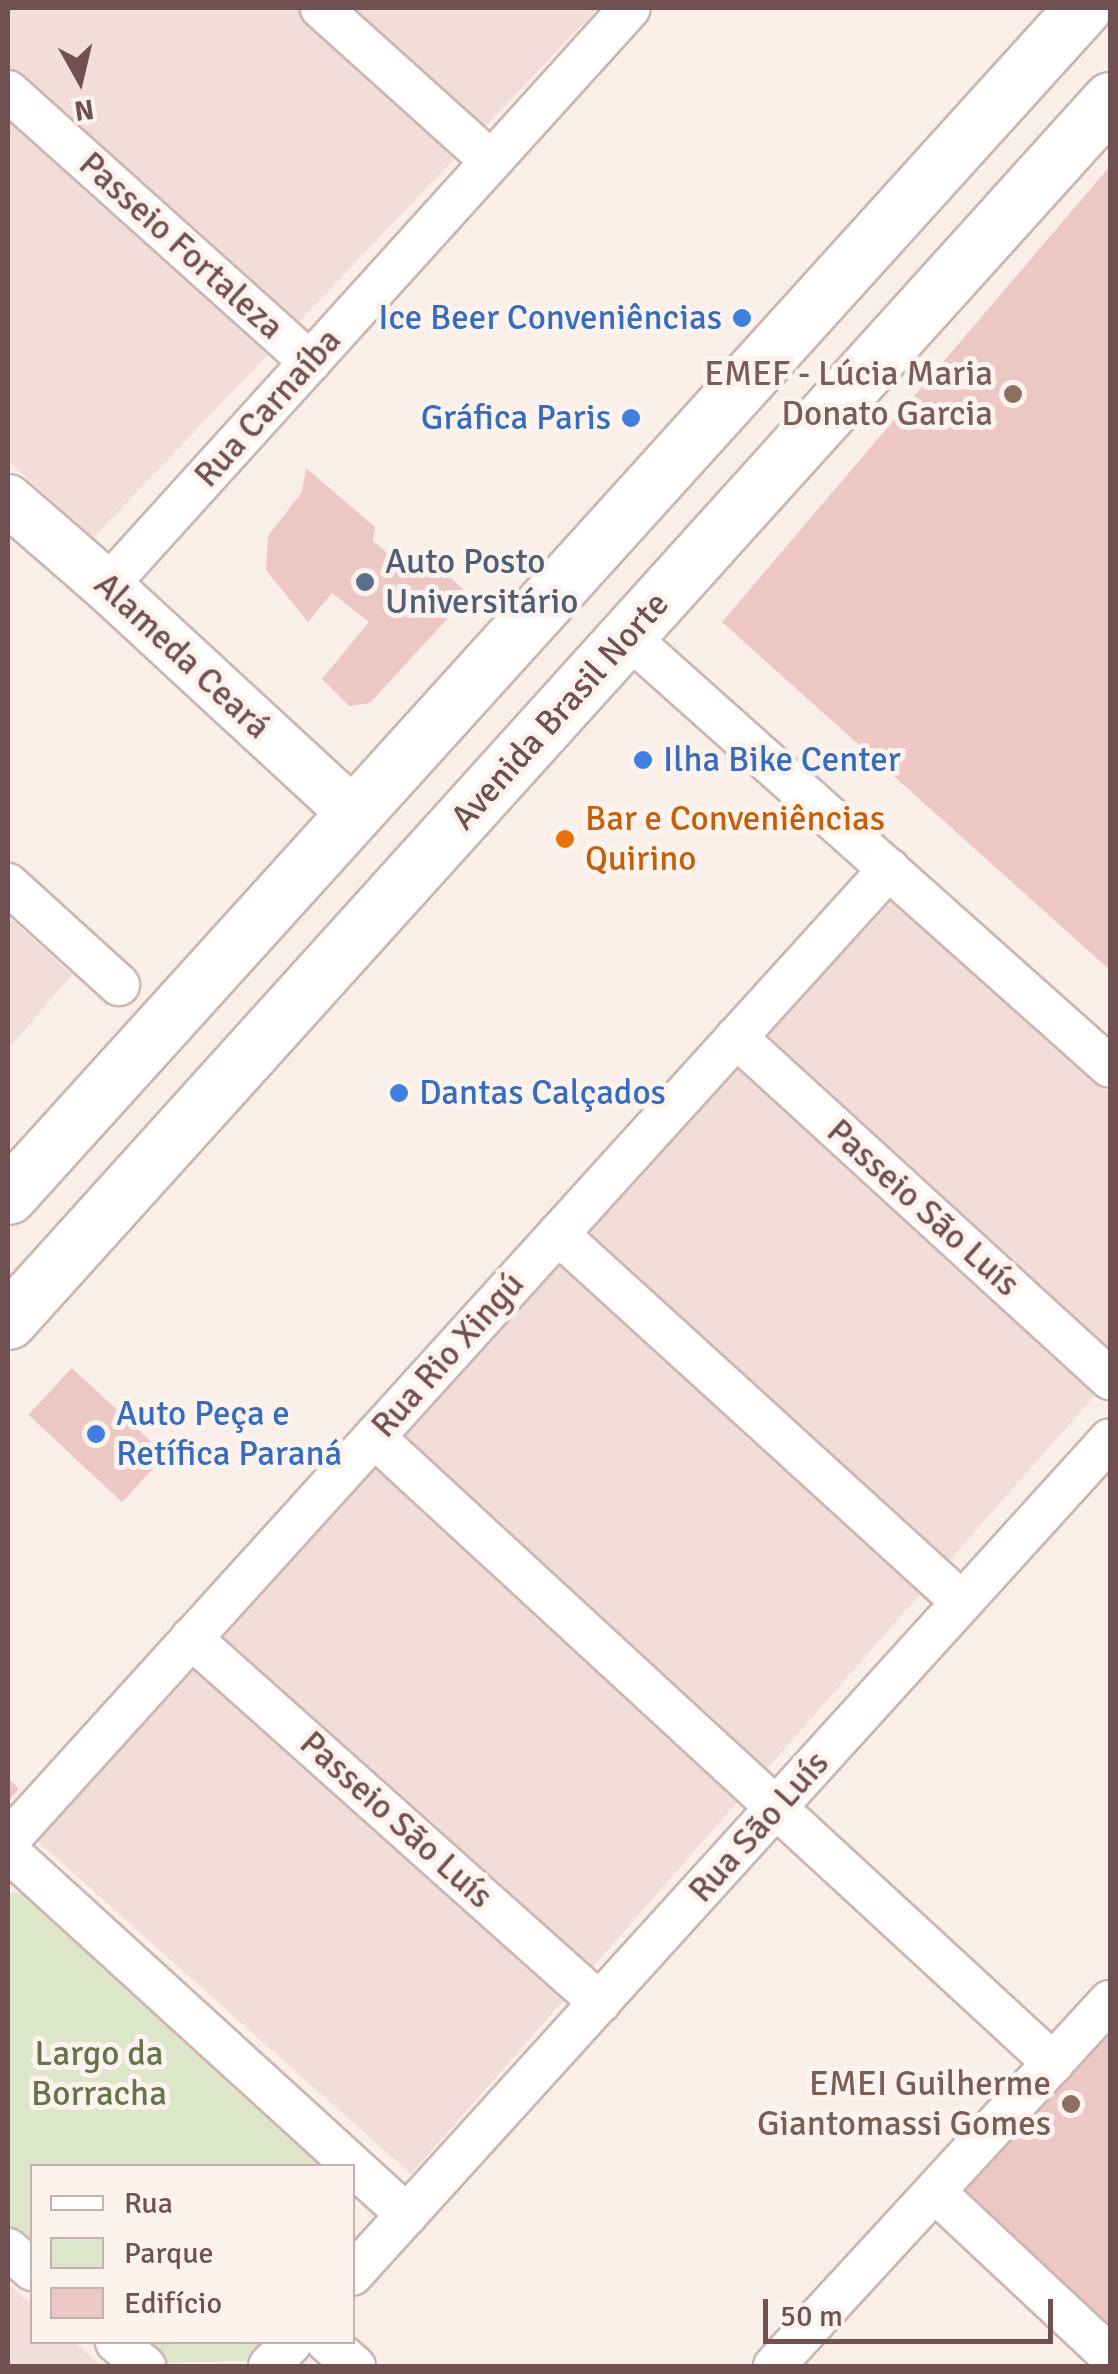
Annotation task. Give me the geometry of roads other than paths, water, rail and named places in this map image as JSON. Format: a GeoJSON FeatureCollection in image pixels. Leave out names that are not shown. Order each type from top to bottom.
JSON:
{"type":"FeatureCollection","features":[{"type":"Feature","properties":{"kind":"main road"},"geometry":{"type":"LineString","coordinates":[[8,1196],[1082,8]]}},
{"type":"Feature","properties":{"kind":"main road","name":"Avenida Brasil Norte"},"geometry":{"type":"LineString","coordinates":[[8,1321],[1110,100]]}},
{"type":"Feature","properties":{"kind":"street"},"geometry":{"type":"LineString","coordinates":[[320,8],[491,161]]}},
{"type":"Feature","properties":{"kind":"street","name":"Rua Carnaíba"},"geometry":{"type":"LineString","coordinates":[[107,586],[630,8]]}},
{"type":"Feature","properties":{"kind":"street","name":"Passeio Fortaleza"},"geometry":{"type":"LineString","coordinates":[[8,91],[310,362]]}},
{"type":"Feature","properties":{"kind":"street","name":"Alameda Ceará"},"geometry":{"type":"LineString","coordinates":[[8,500],[354,814]]}},
{"type":"Feature","properties":{"kind":"street"},"geometry":{"type":"LineString","coordinates":[[627,636],[1109,1064]]}},
{"type":"Feature","properties":{"kind":"street","name":"Rua Rio Xingú"},"geometry":{"type":"LineString","coordinates":[[8,1841],[889,869]]}},
{"type":"Feature","properties":{"kind":"street"},"geometry":{"type":"LineString","coordinates":[[8,884],[119,985]]}},
{"type":"Feature","properties":{"kind":"street","name":"Passeio São Luís"},"geometry":{"type":"LineString","coordinates":[[736,1037],[1110,1380]]}},
{"type":"Feature","properties":{"kind":"street"},"geometry":{"type":"LineString","coordinates":[[558,1234],[962,1602]]}},
{"type":"Feature","properties":{"kind":"street"},"geometry":{"type":"LineString","coordinates":[[374,1437],[774,1810],[1053,2063]]}},
{"type":"Feature","properties":{"kind":"street","name":"Rua São Luís"},"geometry":{"type":"LineString","coordinates":[[355,2272],[1110,1439]]}},
{"type":"Feature","properties":{"kind":"street","name":"Passeio São Luís"},"geometry":{"type":"LineString","coordinates":[[191,1638],[600,2003]]}},
{"type":"Feature","properties":{"kind":"street"},"geometry":{"type":"LineString","coordinates":[[8,1851],[351,2164]]}},
{"type":"Feature","properties":{"kind":"street"},"geometry":{"type":"LineString","coordinates":[[774,2366],[1110,2001]]}},
{"type":"Feature","properties":{"kind":"street"},"geometry":{"type":"LineString","coordinates":[[355,2168],[407,2215]]}},
{"type":"Feature","properties":{"kind":"street"},"geometry":{"type":"LineString","coordinates":[[935,2192],[1110,2356]]}},
{"type":"Feature","properties":{"kind":"street"},"geometry":{"type":"LineString","coordinates":[[8,2249],[30,2268]]}},
{"type":"Feature","properties":{"kind":"street"},"geometry":{"type":"LineString","coordinates":[[118,2344],[145,2366]]}},
{"type":"Feature","properties":{"kind":"street"},"geometry":{"type":"LineString","coordinates":[[270,2366],[290,2344]]}},
{"type":"Feature","properties":{"kind":"street"},"geometry":{"type":"LineString","coordinates":[[329,2344],[355,2366]]}},
{"type":"Feature","properties":{"kind":"place","name":"Ice Beer Conveniências"},"geometry":{"type":"Point","coordinates":[742,318]}},
{"type":"Feature","properties":{"kind":"place","name":"EMEF - Lúcia Maria Donato Garcia"},"geometry":{"type":"Point","coordinates":[1013,394]}},
{"type":"Feature","properties":{"kind":"place","name":"Gráfica Paris"},"geometry":{"type":"Point","coordinates":[631,418]}},
{"type":"Feature","properties":{"kind":"place","name":"Auto Posto Universitário"},"geometry":{"type":"Point","coordinates":[365,582]}},
{"type":"Feature","properties":{"kind":"place","name":"Ilha Bike Center"},"geometry":{"type":"Point","coordinates":[643,760]}},
{"type":"Feature","properties":{"kind":"place","name":"Bar e Conveniências Quirino"},"geometry":{"type":"Point","coordinates":[565,839]}},
{"type":"Feature","properties":{"kind":"place","name":"Dantas Calçados"},"geometry":{"type":"Point","coordinates":[399,1093]}},
{"type":"Feature","properties":{"kind":"place","name":"Auto Peça e Retífica Paraná"},"geometry":{"type":"Point","coordinates":[96,1434]}},
{"type":"Feature","properties":{"kind":"place","name":"EMEI Guilherme Giantomassi Gomes"},"geometry":{"type":"Point","coordinates":[1071,2104]}},
{"type":"Feature","properties":{"kind":"park label","name":"Largo da Borracha"},"geometry":{"type":"Point","coordinates":[99,2074]}}]}
